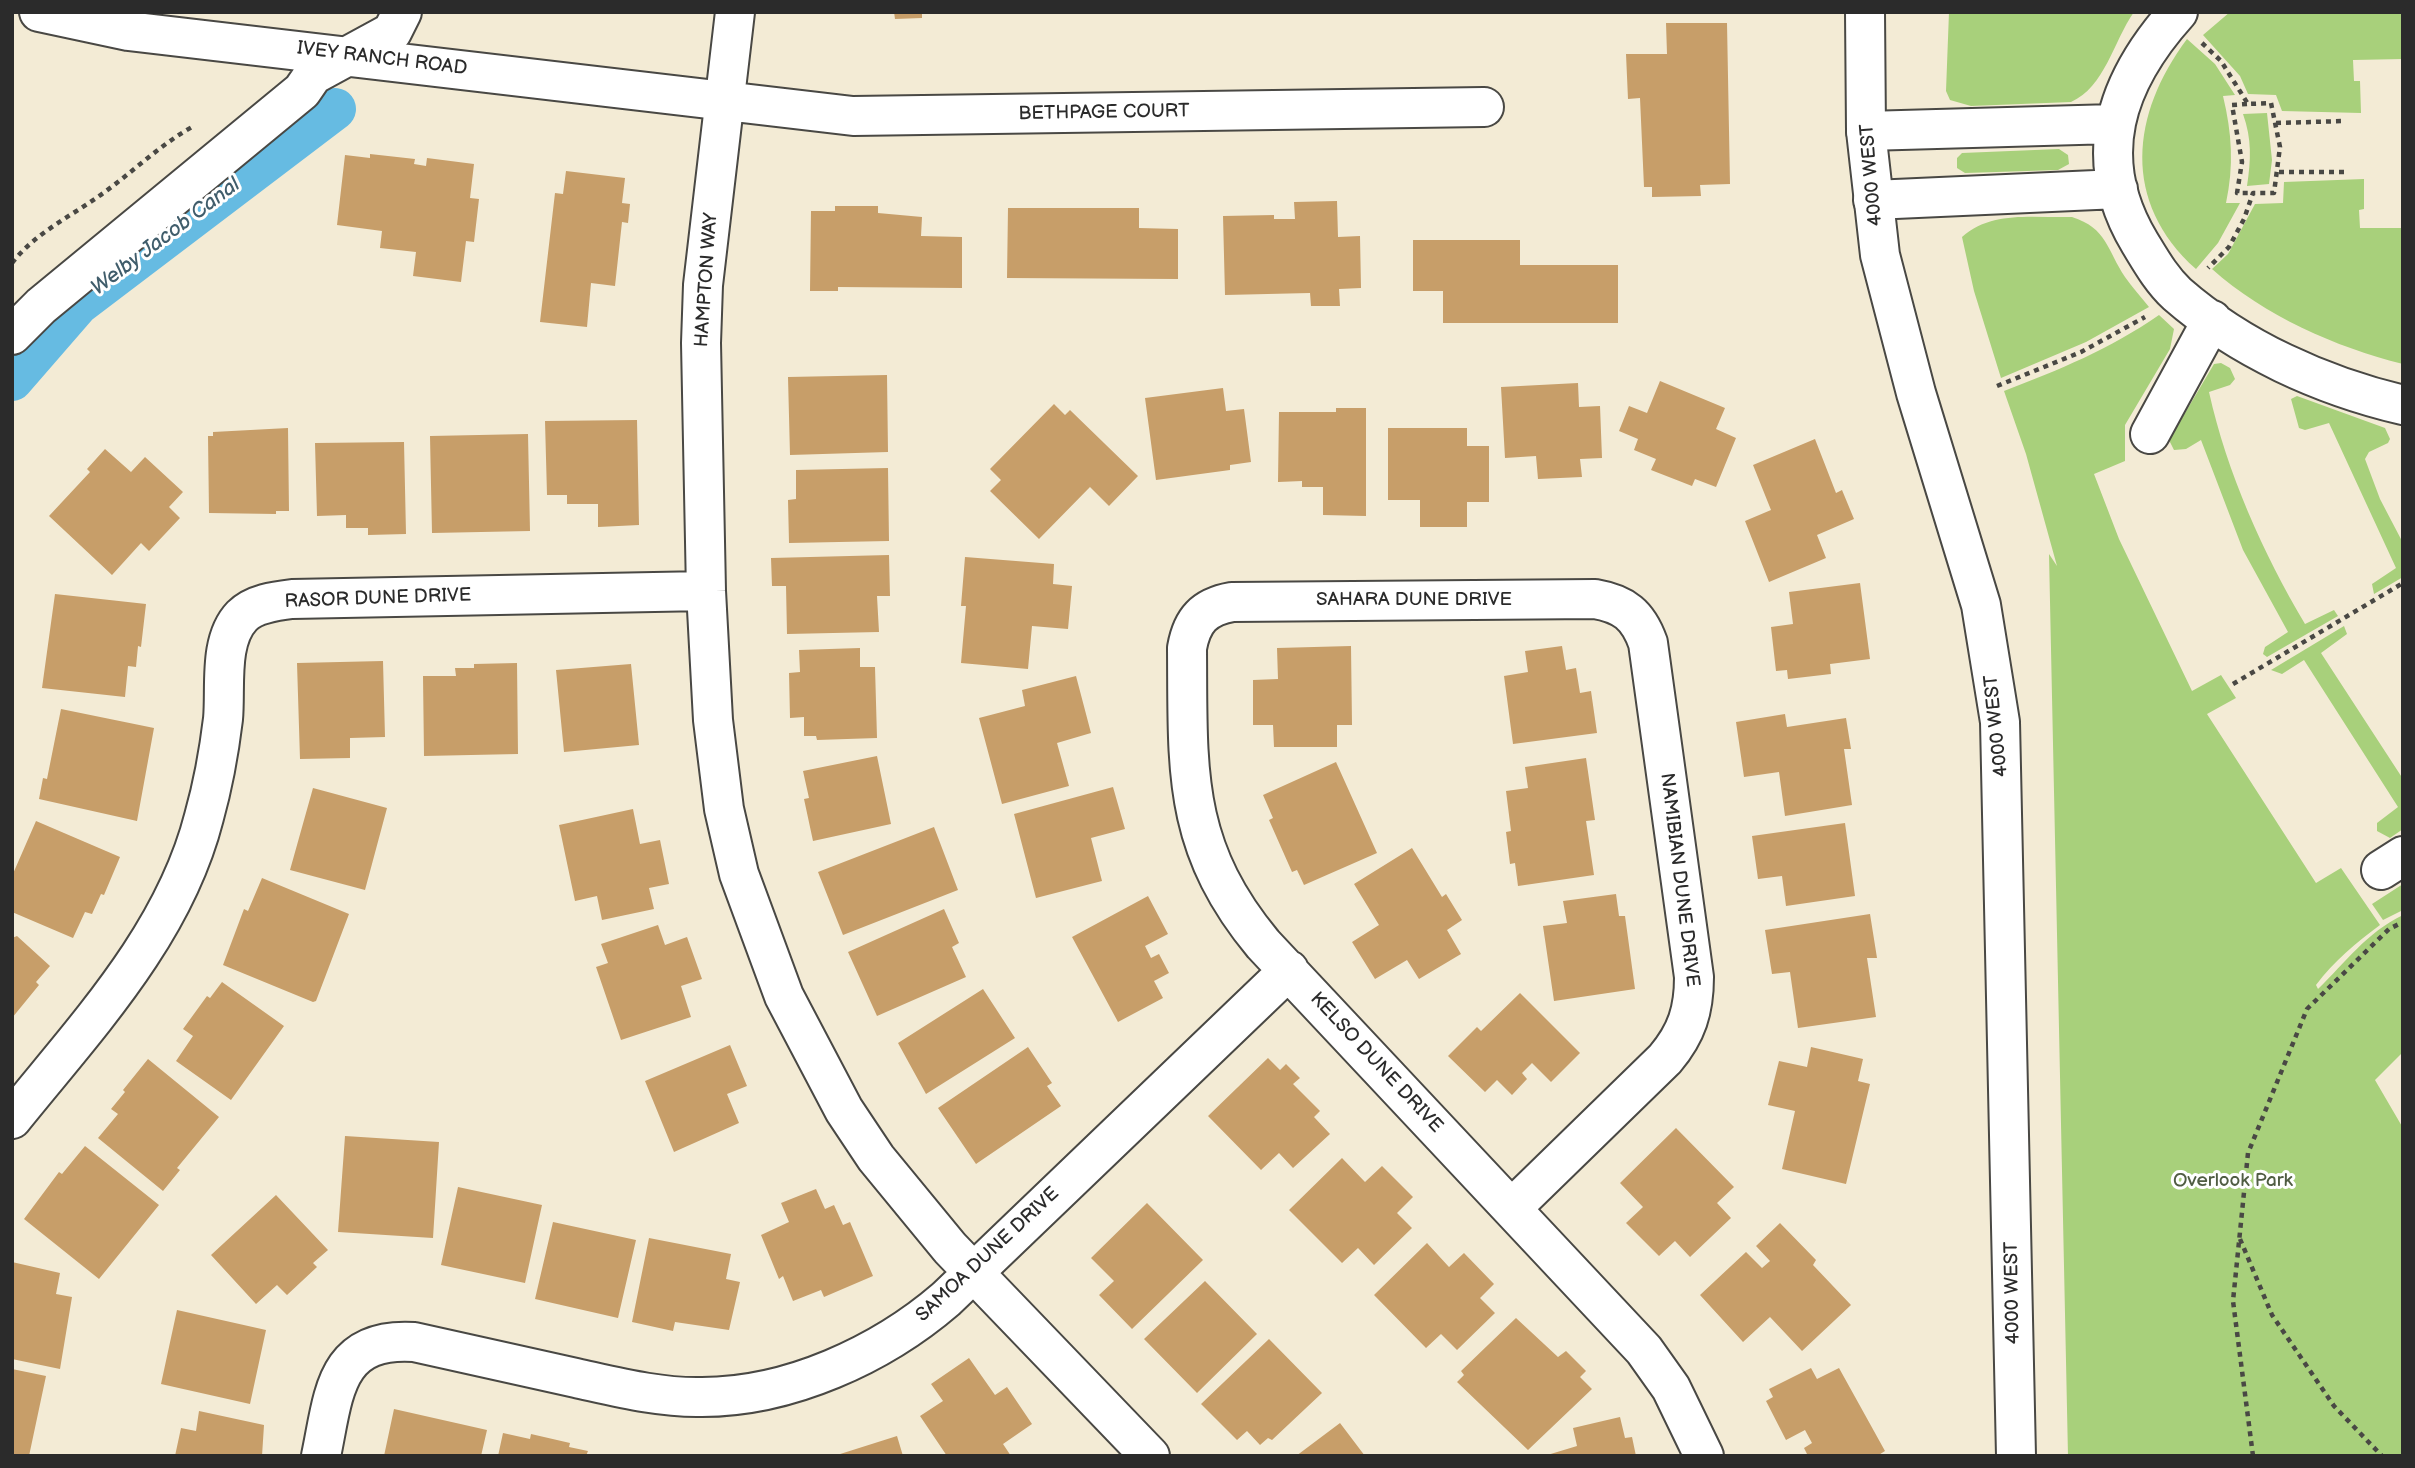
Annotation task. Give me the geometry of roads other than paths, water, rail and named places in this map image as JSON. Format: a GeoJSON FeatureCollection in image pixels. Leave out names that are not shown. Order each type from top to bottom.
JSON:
{"type":"FeatureCollection","features":[{"type":"Feature","properties":{"kind":"street","name":"IVEY RANCH ROAD"},"geometry":{"type":"LineString","coordinates":[[39,12],[128,31],[726,99]]}},
{"type":"Feature","properties":{"kind":"street"},"geometry":{"type":"LineString","coordinates":[[12,335],[41,306],[302,91],[313,75],[393,32],[402,12]]}},
{"type":"Feature","properties":{"kind":"street","name":"HAMPTON WAY"},"geometry":{"type":"LineString","coordinates":[[735,12],[701,314],[706,591],[713,720],[724,809],[739,874],[760,937],[794,1018],[844,1110],[906,1198],[1150,1456]]}},
{"type":"Feature","properties":{"kind":"street","name":"4000 WEST"},"geometry":{"type":"LineString","coordinates":[[1865,12],[1866,131],[1872,200],[1890,302],[1981,605],[2000,722],[2017,1456]]}},
{"type":"Feature","properties":{"kind":"street"},"geometry":{"type":"LineString","coordinates":[[2186,24],[2132,76],[2114,124],[2112,163],[2125,219],[2160,276],[2177,294],[2240,341],[2316,378],[2403,405]]}},
{"type":"Feature","properties":{"kind":"street","name":"BETHPAGE COURT"},"geometry":{"type":"LineString","coordinates":[[726,99],[867,117],[1484,107]]}},
{"type":"Feature","properties":{"kind":"street"},"geometry":{"type":"LineString","coordinates":[[1866,131],[2114,124]]}},
{"type":"Feature","properties":{"kind":"street"},"geometry":{"type":"LineString","coordinates":[[1872,200],[2118,189]]}},
{"type":"Feature","properties":{"kind":"street"},"geometry":{"type":"LineString","coordinates":[[2150,434],[2212,320]]}},
{"type":"Feature","properties":{"kind":"street","name":"RASOR DUNE DRIVE"},"geometry":{"type":"LineString","coordinates":[[12,1119],[135,964],[163,919],[186,870],[204,820],[216,768],[226,661],[234,630],[242,616],[256,607],[292,599],[706,591]]}},
{"type":"Feature","properties":{"kind":"street","name":"SAHARA DUNE DRIVE"},"geometry":{"type":"LineString","coordinates":[[1200,615],[1214,605],[1232,601],[1595,599],[1614,602],[1630,611]]}},
{"type":"Feature","properties":{"kind":"street","name":"NAMIBIAN DUNE DRIVE"},"geometry":{"type":"LineString","coordinates":[[1512,1208],[1680,1042],[1694,999],[1694,976],[1647,643],[1642,625],[1630,611]]}},
{"type":"Feature","properties":{"kind":"street","name":"KELSO DUNE DRIVE"},"geometry":{"type":"LineString","coordinates":[[1200,615],[1190,630],[1187,648],[1188,772],[1204,848],[1219,883],[1239,915],[1289,970],[1644,1350],[1671,1388],[1704,1456]]}},
{"type":"Feature","properties":{"kind":"street","name":"SAMOA DUNE DRIVE"},"geometry":{"type":"LineString","coordinates":[[321,1456],[340,1377],[363,1349],[380,1343],[414,1342],[649,1393],[703,1397],[735,1395],[767,1388],[858,1360],[925,1317],[1289,970]]}},
{"type":"Feature","properties":{"kind":"waterway","name":"Welby Jacob Canal"},"geometry":{"type":"LineString","coordinates":[[12,380],[78,304],[335,109]]}},
{"type":"Feature","properties":{"kind":"park label","name":"Overlook Park"},"geometry":{"type":"Point","coordinates":[2233,1181]}}]}
